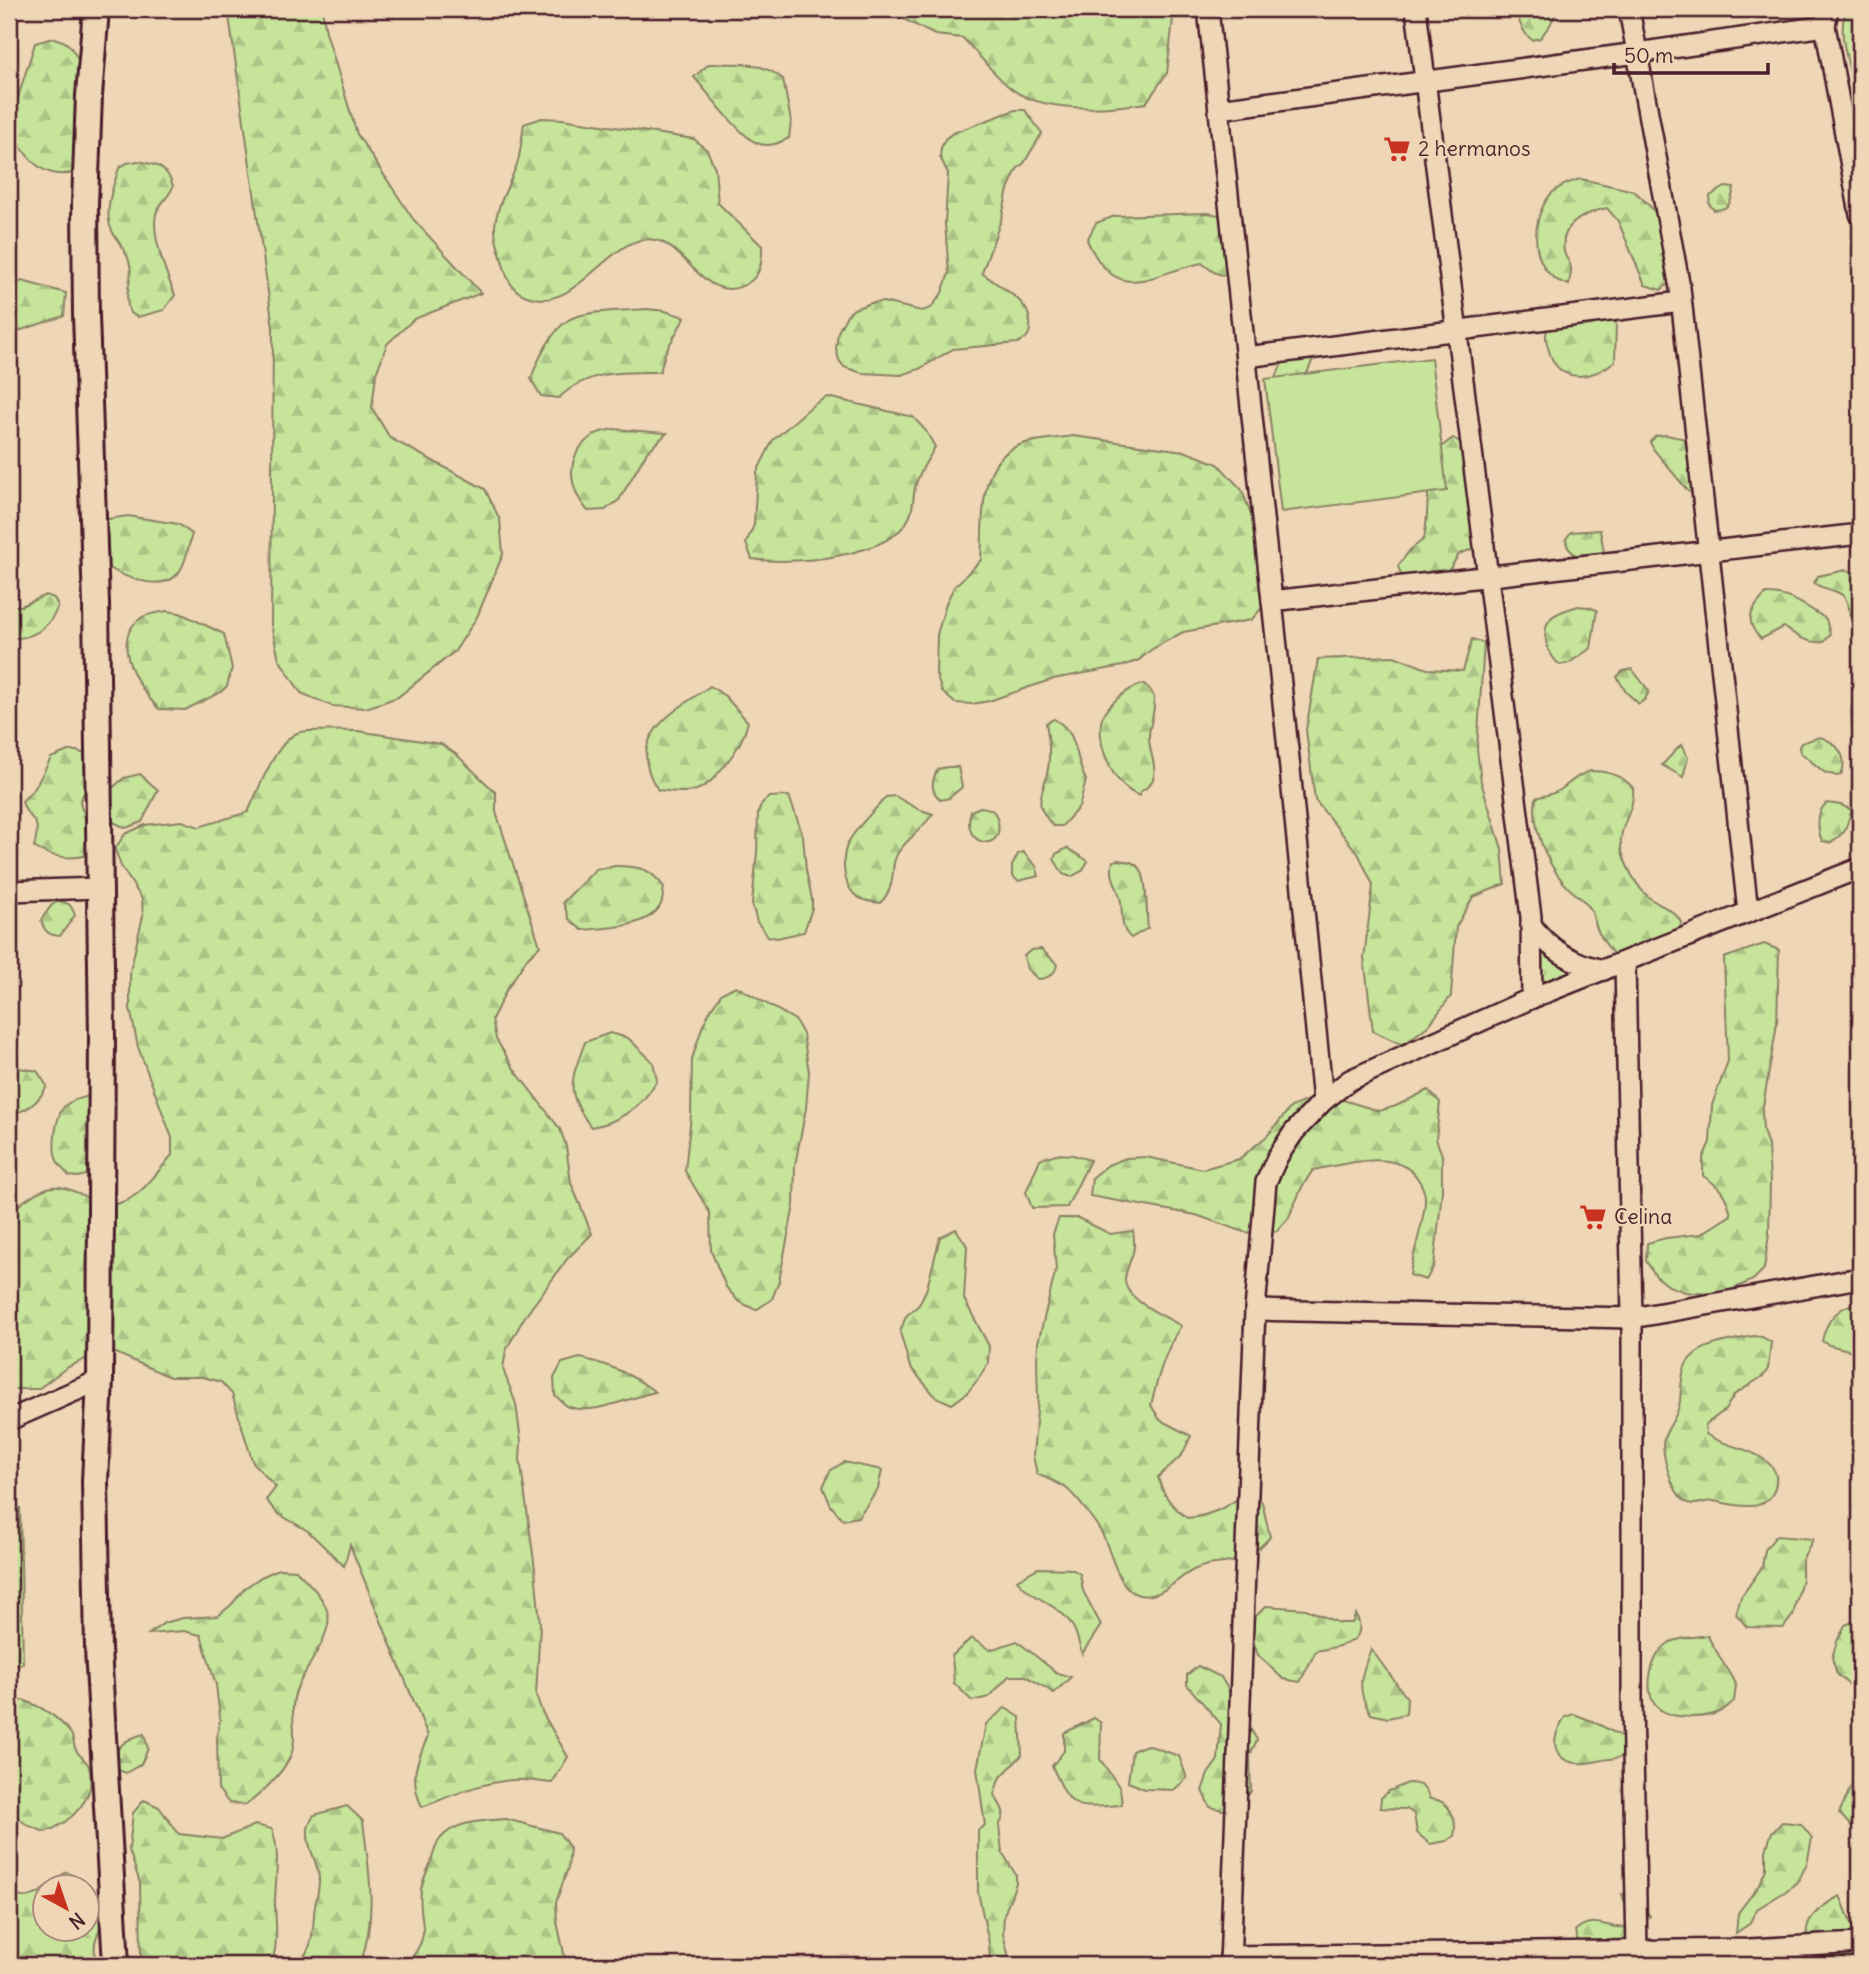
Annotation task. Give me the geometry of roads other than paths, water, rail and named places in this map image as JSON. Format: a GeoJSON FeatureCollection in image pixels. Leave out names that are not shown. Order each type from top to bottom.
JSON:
{"type":"FeatureCollection","features":[{"type":"Feature","properties":{"kind":"street"},"geometry":{"type":"LineString","coordinates":[[96,9],[89,82],[85,203],[96,604],[102,1038],[100,1380],[95,1481],[98,1649],[116,1965]]}},
{"type":"Feature","properties":{"kind":"street"},"geometry":{"type":"LineString","coordinates":[[1208,9],[1323,1101]]}},
{"type":"Feature","properties":{"kind":"street"},"geometry":{"type":"LineString","coordinates":[[1416,9],[1531,925],[1532,998]]}},
{"type":"Feature","properties":{"kind":"street"},"geometry":{"type":"LineString","coordinates":[[1629,9],[1681,302],[1748,912]]}},
{"type":"Feature","properties":{"kind":"street"},"geometry":{"type":"LineString","coordinates":[[1219,109],[1637,54],[1826,17],[1860,214]]}},
{"type":"Feature","properties":{"kind":"street"},"geometry":{"type":"LineString","coordinates":[[1246,357],[1681,302]]}},
{"type":"Feature","properties":{"kind":"street"},"geometry":{"type":"LineString","coordinates":[[1272,601],[1860,534]]}},
{"type":"Feature","properties":{"kind":"street"},"geometry":{"type":"LineString","coordinates":[[1860,868],[1532,998],[1350,1080],[1323,1101],[1294,1132],[1278,1156],[1266,1182],[1255,1310],[1230,1961],[1637,1950],[1749,1957],[1860,1943]]}},
{"type":"Feature","properties":{"kind":"street"},"geometry":{"type":"LineString","coordinates":[[9,891],[99,888]]}},
{"type":"Feature","properties":{"kind":"street"},"geometry":{"type":"LineString","coordinates":[[1531,925],[1540,938],[1559,953],[1587,967],[1604,970]]}},
{"type":"Feature","properties":{"kind":"street"},"geometry":{"type":"LineString","coordinates":[[1625,962],[1632,1318],[1632,1701],[1637,1950]]}},
{"type":"Feature","properties":{"kind":"street"},"geometry":{"type":"LineString","coordinates":[[1255,1310],[1632,1318],[1860,1278]]}},
{"type":"Feature","properties":{"kind":"street"},"geometry":{"type":"LineString","coordinates":[[9,1420],[100,1380]]}},
{"type":"Feature","properties":{"kind":"place","name":"2 hermanos"},"geometry":{"type":"Point","coordinates":[1397,149]}},
{"type":"Feature","properties":{"kind":"place","name":"Celina"},"geometry":{"type":"Point","coordinates":[1593,1217]}}]}
